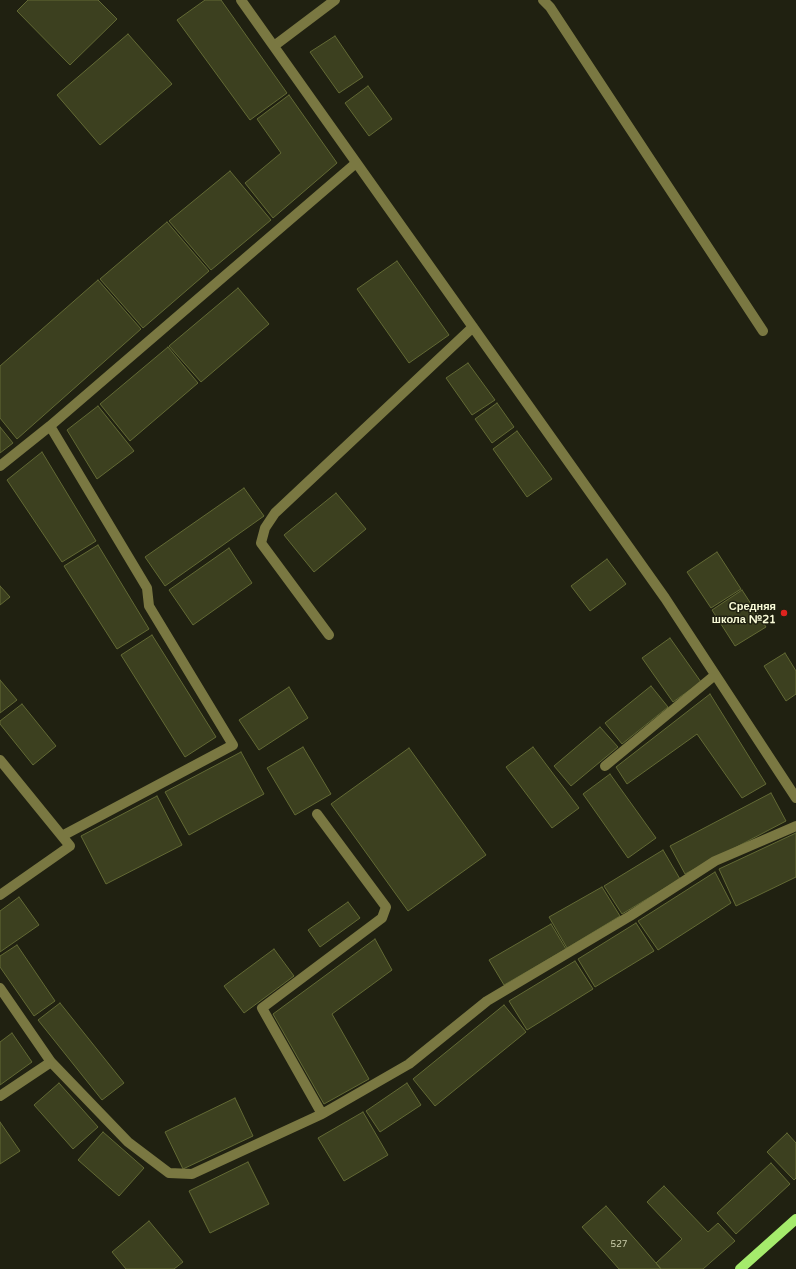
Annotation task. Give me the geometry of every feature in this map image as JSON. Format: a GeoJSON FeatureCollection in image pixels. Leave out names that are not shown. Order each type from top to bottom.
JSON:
{"type":"FeatureCollection","features":[{"type":"Feature","properties":{"kind":"main road"},"geometry":{"type":"LineString","coordinates":[[740,1269],[796,1220]]}},
{"type":"Feature","properties":{"kind":"street"},"geometry":{"type":"LineString","coordinates":[[241,0],[665,598],[796,798]]}},
{"type":"Feature","properties":{"kind":"street"},"geometry":{"type":"LineString","coordinates":[[274,46],[336,0]]}},
{"type":"Feature","properties":{"kind":"street"},"geometry":{"type":"LineString","coordinates":[[543,0],[550,7],[763,331]]}},
{"type":"Feature","properties":{"kind":"street"},"geometry":{"type":"LineString","coordinates":[[0,466],[50,426],[356,162]]}},
{"type":"Feature","properties":{"kind":"street"},"geometry":{"type":"LineString","coordinates":[[330,634],[261,544],[265,528],[275,513],[473,327]]}},
{"type":"Feature","properties":{"kind":"street"},"geometry":{"type":"LineString","coordinates":[[50,426],[147,588],[149,606],[232,745],[62,836]]}},
{"type":"Feature","properties":{"kind":"street"},"geometry":{"type":"LineString","coordinates":[[605,766],[715,675]]}},
{"type":"Feature","properties":{"kind":"street"},"geometry":{"type":"LineString","coordinates":[[0,760],[70,846],[0,895]]}},
{"type":"Feature","properties":{"kind":"street"},"geometry":{"type":"LineString","coordinates":[[316,814],[386,907],[382,918],[262,1008],[322,1114]]}},
{"type":"Feature","properties":{"kind":"street"},"geometry":{"type":"LineString","coordinates":[[0,988],[51,1062],[128,1142],[169,1173],[192,1174],[322,1114],[409,1064],[487,1001],[630,916],[715,861],[796,826]]}},
{"type":"Feature","properties":{"kind":"street"},"geometry":{"type":"LineString","coordinates":[[0,1096],[51,1062]]}},
{"type":"Feature","properties":{"kind":"building"},"geometry":{"type":"Polygon","coordinates":[[[28,0],[98,0],[117,19],[70,65],[17,11],[28,0]]]}},
{"type":"Feature","properties":{"kind":"building"},"geometry":{"type":"Polygon","coordinates":[[[205,0],[221,0],[287,93],[250,120],[177,20],[205,0]]]}},
{"type":"Feature","properties":{"kind":"building"},"geometry":{"type":"Polygon","coordinates":[[[128,34],[172,84],[100,145],[57,95],[128,34]]]}},
{"type":"Feature","properties":{"kind":"building"},"geometry":{"type":"Polygon","coordinates":[[[335,36],[363,77],[339,93],[310,52],[335,36]]]}},
{"type":"Feature","properties":{"kind":"building"},"geometry":{"type":"Polygon","coordinates":[[[368,86],[392,119],[369,136],[345,103],[368,86]]]}},
{"type":"Feature","properties":{"kind":"building"},"geometry":{"type":"Polygon","coordinates":[[[289,95],[337,163],[273,218],[245,183],[281,153],[257,119],[289,95]]]}},
{"type":"Feature","properties":{"kind":"building"},"geometry":{"type":"Polygon","coordinates":[[[230,171],[271,220],[211,270],[169,221],[230,171]]]}},
{"type":"Feature","properties":{"kind":"building"},"geometry":{"type":"Polygon","coordinates":[[[167,222],[209,271],[143,328],[100,279],[167,222]]]}},
{"type":"Feature","properties":{"kind":"building"},"geometry":{"type":"Polygon","coordinates":[[[397,261],[449,335],[409,363],[357,289],[397,261]]]}},
{"type":"Feature","properties":{"kind":"building"},"geometry":{"type":"Polygon","coordinates":[[[98,280],[141,329],[17,439],[0,418],[0,366],[98,280]]]}},
{"type":"Feature","properties":{"kind":"building"},"geometry":{"type":"Polygon","coordinates":[[[238,288],[269,324],[201,382],[169,346],[238,288]]]}},
{"type":"Feature","properties":{"kind":"building"},"geometry":{"type":"Polygon","coordinates":[[[168,347],[198,383],[130,441],[100,404],[168,347]]]}},
{"type":"Feature","properties":{"kind":"building"},"geometry":{"type":"Polygon","coordinates":[[[468,363],[495,400],[472,415],[446,378],[468,363]]]}},
{"type":"Feature","properties":{"kind":"building"},"geometry":{"type":"Polygon","coordinates":[[[497,403],[514,427],[492,443],[475,419],[497,403]]]}},
{"type":"Feature","properties":{"kind":"building"},"geometry":{"type":"Polygon","coordinates":[[[98,406],[134,451],[97,479],[67,430],[98,406]]]}},
{"type":"Feature","properties":{"kind":"building"},"geometry":{"type":"Polygon","coordinates":[[[0,427],[13,443],[0,453],[0,427]]]}},
{"type":"Feature","properties":{"kind":"building"},"geometry":{"type":"Polygon","coordinates":[[[517,431],[552,479],[527,497],[493,449],[517,431]]]}},
{"type":"Feature","properties":{"kind":"building"},"geometry":{"type":"Polygon","coordinates":[[[42,452],[96,541],[62,562],[7,480],[42,452]]]}},
{"type":"Feature","properties":{"kind":"building"},"geometry":{"type":"Polygon","coordinates":[[[244,488],[264,516],[165,586],[145,557],[244,488]]]}},
{"type":"Feature","properties":{"kind":"building"},"geometry":{"type":"Polygon","coordinates":[[[336,493],[366,529],[314,572],[284,535],[336,493]]]}},
{"type":"Feature","properties":{"kind":"building"},"geometry":{"type":"Polygon","coordinates":[[[98,545],[149,629],[117,649],[64,566],[98,545]]]}},
{"type":"Feature","properties":{"kind":"building"},"geometry":{"type":"Polygon","coordinates":[[[229,548],[252,583],[193,625],[169,590],[229,548]]]}},
{"type":"Feature","properties":{"kind":"building"},"geometry":{"type":"Polygon","coordinates":[[[717,552],[741,589],[711,608],[687,572],[717,552]]]}},
{"type":"Feature","properties":{"kind":"building"},"geometry":{"type":"Polygon","coordinates":[[[607,559],[626,584],[590,611],[571,586],[607,559]]]}},
{"type":"Feature","properties":{"kind":"building"},"geometry":{"type":"Polygon","coordinates":[[[0,586],[10,597],[0,605],[0,586]]]}},
{"type":"Feature","properties":{"kind":"building"},"geometry":{"type":"Polygon","coordinates":[[[742,590],[766,627],[735,646],[712,610],[742,590]]]}},
{"type":"Feature","properties":{"kind":"building"},"geometry":{"type":"Polygon","coordinates":[[[152,635],[216,737],[185,757],[121,655],[152,635]]]}},
{"type":"Feature","properties":{"kind":"building"},"geometry":{"type":"Polygon","coordinates":[[[670,638],[701,682],[673,702],[642,658],[670,638]]]}},
{"type":"Feature","properties":{"kind":"building"},"geometry":{"type":"Polygon","coordinates":[[[785,653],[796,671],[796,694],[786,701],[764,666],[785,653]]]}},
{"type":"Feature","properties":{"kind":"building"},"geometry":{"type":"Polygon","coordinates":[[[0,680],[17,700],[0,713],[0,680]]]}},
{"type":"Feature","properties":{"kind":"building"},"geometry":{"type":"Polygon","coordinates":[[[651,686],[668,707],[622,744],[605,723],[651,686]]]}},
{"type":"Feature","properties":{"kind":"building"},"geometry":{"type":"Polygon","coordinates":[[[289,687],[308,718],[259,750],[239,720],[289,687]]]}},
{"type":"Feature","properties":{"kind":"building"},"geometry":{"type":"Polygon","coordinates":[[[710,694],[766,784],[742,798],[697,734],[627,784],[616,767],[710,694]]]}},
{"type":"Feature","properties":{"kind":"building"},"geometry":{"type":"Polygon","coordinates":[[[22,704],[56,746],[33,765],[0,724],[0,721],[22,704]]]}},
{"type":"Feature","properties":{"kind":"building"},"geometry":{"type":"Polygon","coordinates":[[[600,727],[618,747],[571,786],[554,766],[600,727]]]}},
{"type":"Feature","properties":{"kind":"building"},"geometry":{"type":"Polygon","coordinates":[[[303,747],[331,794],[295,815],[267,768],[303,747]]]}},
{"type":"Feature","properties":{"kind":"building"},"geometry":{"type":"Polygon","coordinates":[[[533,747],[579,808],[552,828],[506,767],[533,747]]]}},
{"type":"Feature","properties":{"kind":"building"},"geometry":{"type":"Polygon","coordinates":[[[409,748],[486,855],[408,911],[331,804],[409,748]]]}},
{"type":"Feature","properties":{"kind":"building"},"geometry":{"type":"Polygon","coordinates":[[[241,752],[264,794],[189,835],[165,792],[241,752]]]}},
{"type":"Feature","properties":{"kind":"building"},"geometry":{"type":"Polygon","coordinates":[[[610,774],[656,838],[628,858],[583,794],[610,774]]]}},
{"type":"Feature","properties":{"kind":"building"},"geometry":{"type":"Polygon","coordinates":[[[771,793],[786,821],[685,874],[670,846],[771,793]]]}},
{"type":"Feature","properties":{"kind":"building"},"geometry":{"type":"Polygon","coordinates":[[[157,796],[182,845],[106,884],[81,836],[157,796]]]}},
{"type":"Feature","properties":{"kind":"building"},"geometry":{"type":"Polygon","coordinates":[[[796,833],[796,877],[736,906],[719,869],[796,833]]]}},
{"type":"Feature","properties":{"kind":"building"},"geometry":{"type":"Polygon","coordinates":[[[663,850],[680,879],[622,914],[604,886],[663,850]]]}},
{"type":"Feature","properties":{"kind":"building"},"geometry":{"type":"Polygon","coordinates":[[[715,872],[731,903],[658,950],[638,921],[715,872]]]}},
{"type":"Feature","properties":{"kind":"building"},"geometry":{"type":"Polygon","coordinates":[[[602,887],[620,916],[567,948],[549,917],[602,887]]]}},
{"type":"Feature","properties":{"kind":"building"},"geometry":{"type":"Polygon","coordinates":[[[19,897],[39,925],[0,952],[0,911],[19,897]]]}},
{"type":"Feature","properties":{"kind":"building"},"geometry":{"type":"Polygon","coordinates":[[[348,902],[360,918],[320,947],[308,930],[348,902]]]}},
{"type":"Feature","properties":{"kind":"building"},"geometry":{"type":"Polygon","coordinates":[[[636,923],[654,951],[595,987],[578,959],[636,923]]]}},
{"type":"Feature","properties":{"kind":"building"},"geometry":{"type":"Polygon","coordinates":[[[551,924],[566,949],[504,985],[489,960],[551,924]]]}},
{"type":"Feature","properties":{"kind":"building"},"geometry":{"type":"Polygon","coordinates":[[[375,939],[392,970],[332,1014],[369,1079],[324,1104],[273,1014],[375,939]]]}},
{"type":"Feature","properties":{"kind":"building"},"geometry":{"type":"Polygon","coordinates":[[[17,945],[55,1001],[34,1016],[0,967],[0,956],[17,945]]]}},
{"type":"Feature","properties":{"kind":"building"},"geometry":{"type":"Polygon","coordinates":[[[274,949],[294,976],[244,1013],[224,986],[274,949]]]}},
{"type":"Feature","properties":{"kind":"building"},"geometry":{"type":"Polygon","coordinates":[[[575,961],[593,989],[527,1030],[509,1001],[575,961]]]}},
{"type":"Feature","properties":{"kind":"building"},"geometry":{"type":"Polygon","coordinates":[[[60,1003],[124,1083],[102,1100],[38,1020],[60,1003]]]}},
{"type":"Feature","properties":{"kind":"building"},"geometry":{"type":"Polygon","coordinates":[[[504,1005],[526,1032],[435,1106],[413,1079],[504,1005]]]}},
{"type":"Feature","properties":{"kind":"building"},"geometry":{"type":"Polygon","coordinates":[[[12,1033],[32,1062],[0,1085],[0,1042],[12,1033]]]}},
{"type":"Feature","properties":{"kind":"building"},"geometry":{"type":"Polygon","coordinates":[[[59,1083],[98,1127],[73,1149],[34,1105],[59,1083]]]}},
{"type":"Feature","properties":{"kind":"building"},"geometry":{"type":"Polygon","coordinates":[[[407,1083],[421,1105],[380,1132],[366,1111],[407,1083]]]}},
{"type":"Feature","properties":{"kind":"building"},"geometry":{"type":"Polygon","coordinates":[[[235,1098],[253,1136],[183,1169],[165,1132],[235,1098]]]}},
{"type":"Feature","properties":{"kind":"building"},"geometry":{"type":"Polygon","coordinates":[[[363,1112],[388,1155],[344,1181],[318,1138],[363,1112]]]}},
{"type":"Feature","properties":{"kind":"building"},"geometry":{"type":"Polygon","coordinates":[[[0,1122],[20,1151],[0,1164],[0,1122]]]}},
{"type":"Feature","properties":{"kind":"building"},"geometry":{"type":"Polygon","coordinates":[[[103,1132],[144,1168],[119,1196],[78,1160],[103,1132]]]}},
{"type":"Feature","properties":{"kind":"building"},"geometry":{"type":"Polygon","coordinates":[[[787,1133],[796,1143],[796,1178],[794,1180],[767,1152],[787,1133]]]}},
{"type":"Feature","properties":{"kind":"building"},"geometry":{"type":"Polygon","coordinates":[[[248,1162],[269,1204],[210,1233],[189,1191],[248,1162]]]}},
{"type":"Feature","properties":{"kind":"building"},"geometry":{"type":"Polygon","coordinates":[[[771,1163],[790,1184],[736,1234],[717,1213],[771,1163]]]}},
{"type":"Feature","properties":{"kind":"building"},"geometry":{"type":"Polygon","coordinates":[[[664,1186],[708,1232],[718,1223],[735,1241],[703,1269],[661,1269],[656,1263],[682,1239],[647,1202],[664,1186]]]}},
{"type":"Feature","properties":{"kind":"building"},"geometry":{"type":"Polygon","coordinates":[[[606,1206],[661,1269],[619,1269],[582,1227],[606,1206]]]}},
{"type":"Feature","properties":{"kind":"building"},"geometry":{"type":"Polygon","coordinates":[[[149,1221],[183,1262],[174,1269],[126,1269],[112,1252],[149,1221]]]}},
{"type":"Feature","properties":{"kind":"place","name":"Средняя школа №21"},"geometry":{"type":"Point","coordinates":[784,613]}}]}
